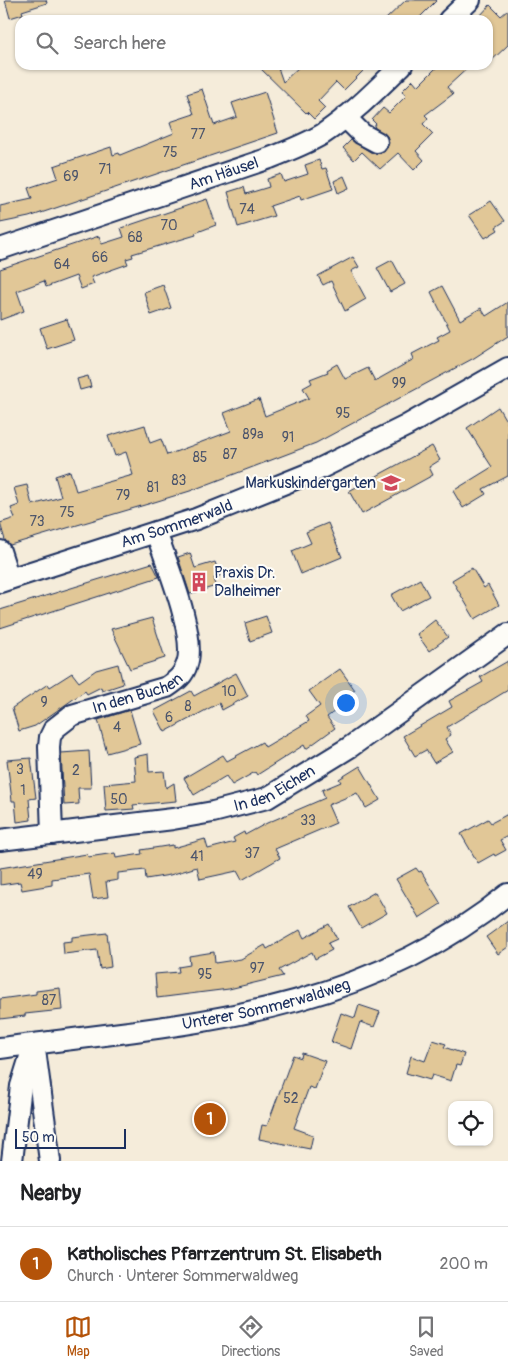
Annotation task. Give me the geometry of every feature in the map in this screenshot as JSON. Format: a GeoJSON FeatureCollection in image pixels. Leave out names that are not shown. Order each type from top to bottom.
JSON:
{"type":"FeatureCollection","features":[{"type":"Feature","properties":{"kind":"street"},"geometry":{"type":"LineString","coordinates":[[454,15],[470,0]]}},
{"type":"Feature","properties":{"kind":"street","name":"Am Häusel"},"geometry":{"type":"LineString","coordinates":[[0,249],[270,158],[309,141],[344,117],[396,70]]}},
{"type":"Feature","properties":{"kind":"street"},"geometry":{"type":"LineString","coordinates":[[344,117],[362,134],[377,142]]}},
{"type":"Feature","properties":{"kind":"street","name":"Am Häusel"},"geometry":{"type":"LineString","coordinates":[[0,243],[24,241]]}},
{"type":"Feature","properties":{"kind":"street","name":"Am Sommerwald"},"geometry":{"type":"LineString","coordinates":[[4,581],[196,519],[315,471],[406,426],[508,368]]}},
{"type":"Feature","properties":{"kind":"street","name":"In den Buchen"},"geometry":{"type":"LineString","coordinates":[[52,834],[49,747],[50,737],[54,729],[72,715],[167,687],[179,679],[187,666],[190,655],[189,640],[156,532]]}},
{"type":"Feature","properties":{"kind":"street"},"geometry":{"type":"LineString","coordinates":[[0,551],[4,581]]}},
{"type":"Feature","properties":{"kind":"street","name":"In den Eichen"},"geometry":{"type":"LineString","coordinates":[[0,840],[173,819],[213,812],[267,798],[350,747],[508,634]]}},
{"type":"Feature","properties":{"kind":"street","name":"Unterer Sommerwaldweg"},"geometry":{"type":"LineString","coordinates":[[0,1048],[249,1014],[296,1002],[363,979],[406,960],[471,921],[508,894]]}},
{"type":"Feature","properties":{"kind":"street"},"geometry":{"type":"LineString","coordinates":[[12,1161],[20,1086],[34,1044]]}},
{"type":"Feature","properties":{"kind":"street"},"geometry":{"type":"LineString","coordinates":[[34,1044],[50,1161]]}},
{"type":"Feature","properties":{"kind":"building"},"geometry":{"type":"Polygon","coordinates":[[[5,0],[46,0],[47,3],[22,11],[23,14],[10,18],[5,0]]]}},
{"type":"Feature","properties":{"kind":"building"},"geometry":{"type":"Polygon","coordinates":[[[406,0],[437,0],[422,15],[390,15],[406,0]]]}},
{"type":"Feature","properties":{"kind":"building"},"geometry":{"type":"Polygon","coordinates":[[[490,5],[501,16],[508,10],[508,45],[493,59],[493,15],[481,15],[490,5]]]}},
{"type":"Feature","properties":{"kind":"building"},"geometry":{"type":"Polygon","coordinates":[[[262,70],[279,70],[283,82],[296,70],[364,70],[344,90],[336,82],[318,101],[325,108],[314,119],[262,70]]]}},
{"type":"Feature","properties":{"kind":"building"},"geometry":{"type":"Polygon","coordinates":[[[434,70],[466,70],[447,87],[453,94],[425,115],[428,118],[423,124],[433,134],[416,151],[424,160],[414,170],[398,153],[380,169],[362,152],[354,160],[343,148],[351,140],[372,153],[384,152],[389,142],[387,136],[374,127],[376,124],[372,120],[383,108],[389,113],[406,96],[402,91],[413,80],[418,86],[434,70]]]}},
{"type":"Feature","properties":{"kind":"building"},"geometry":{"type":"Polygon","coordinates":[[[202,89],[214,125],[237,117],[232,103],[265,92],[278,133],[29,217],[0,223],[0,206],[32,199],[28,188],[58,178],[54,166],[111,147],[113,155],[119,153],[120,155],[174,133],[170,122],[194,114],[187,94],[202,89]]]}},
{"type":"Feature","properties":{"kind":"building"},"geometry":{"type":"Polygon","coordinates":[[[319,160],[322,169],[326,168],[333,189],[301,200],[300,196],[270,206],[274,216],[238,227],[228,192],[244,187],[246,194],[269,187],[267,179],[281,174],[284,182],[308,174],[305,165],[319,160]]]}},
{"type":"Feature","properties":{"kind":"building"},"geometry":{"type":"Polygon","coordinates":[[[344,176],[349,188],[338,193],[334,181],[344,176]]]}},
{"type":"Feature","properties":{"kind":"building"},"geometry":{"type":"Polygon","coordinates":[[[207,199],[216,225],[195,233],[196,235],[132,254],[133,257],[126,259],[128,264],[91,277],[94,284],[81,289],[76,276],[46,287],[44,281],[17,291],[24,311],[0,320],[0,269],[99,236],[102,244],[124,237],[121,228],[207,199]]]}},
{"type":"Feature","properties":{"kind":"building"},"geometry":{"type":"Polygon","coordinates":[[[491,201],[505,221],[496,227],[498,230],[485,238],[469,215],[491,201]]]}},
{"type":"Feature","properties":{"kind":"building"},"geometry":{"type":"Polygon","coordinates":[[[353,257],[359,267],[351,271],[366,299],[345,311],[331,281],[323,285],[318,276],[353,257]]]}},
{"type":"Feature","properties":{"kind":"building"},"geometry":{"type":"Polygon","coordinates":[[[392,260],[405,284],[390,292],[377,268],[392,260]]]}},
{"type":"Feature","properties":{"kind":"building"},"geometry":{"type":"Polygon","coordinates":[[[163,285],[171,308],[151,315],[144,292],[163,285]]]}},
{"type":"Feature","properties":{"kind":"building"},"geometry":{"type":"Polygon","coordinates":[[[442,286],[460,320],[481,308],[486,316],[508,302],[508,336],[474,358],[316,443],[190,491],[10,545],[5,540],[0,523],[15,518],[11,508],[19,505],[14,488],[27,485],[32,505],[61,497],[55,476],[70,471],[76,491],[133,475],[126,452],[115,456],[108,436],[145,425],[150,443],[161,439],[167,455],[231,431],[224,413],[259,399],[265,416],[309,398],[303,388],[312,383],[310,379],[328,372],[327,370],[337,364],[345,379],[368,368],[375,381],[414,359],[412,354],[439,340],[437,337],[450,330],[431,292],[442,286]]]}},
{"type":"Feature","properties":{"kind":"building"},"geometry":{"type":"Polygon","coordinates":[[[67,319],[74,340],[47,349],[40,328],[67,319]]]}},
{"type":"Feature","properties":{"kind":"building"},"geometry":{"type":"Polygon","coordinates":[[[88,376],[91,387],[80,390],[77,379],[88,376]]]}},
{"type":"Feature","properties":{"kind":"building"},"geometry":{"type":"Polygon","coordinates":[[[498,407],[508,424],[508,476],[483,489],[486,494],[463,508],[453,491],[492,467],[467,428],[498,407]]]}},
{"type":"Feature","properties":{"kind":"building","name":"Markuskindergarten"},"geometry":{"type":"Polygon","coordinates":[[[432,446],[440,460],[429,467],[433,475],[362,514],[349,491],[432,446]]]}},
{"type":"Feature","properties":{"kind":"building"},"geometry":{"type":"Polygon","coordinates":[[[328,523],[342,557],[301,574],[292,551],[311,543],[306,532],[328,523]]]}},
{"type":"Feature","properties":{"kind":"building","name":"Praxis Dr. Dalheimer"},"geometry":{"type":"Polygon","coordinates":[[[190,553],[195,568],[215,562],[220,576],[214,578],[216,586],[190,594],[178,557],[190,553]]]}},
{"type":"Feature","properties":{"kind":"building"},"geometry":{"type":"Polygon","coordinates":[[[152,563],[159,577],[0,628],[0,610],[152,563]]]}},
{"type":"Feature","properties":{"kind":"building"},"geometry":{"type":"Polygon","coordinates":[[[472,568],[484,588],[488,585],[499,605],[475,619],[452,580],[472,568]]]}},
{"type":"Feature","properties":{"kind":"building"},"geometry":{"type":"Polygon","coordinates":[[[420,579],[429,596],[400,611],[391,595],[420,579]]]}},
{"type":"Feature","properties":{"kind":"building"},"geometry":{"type":"Polygon","coordinates":[[[266,616],[272,633],[250,641],[245,623],[266,616]]]}},
{"type":"Feature","properties":{"kind":"building"},"geometry":{"type":"Polygon","coordinates":[[[152,618],[165,658],[130,669],[111,629],[152,618]]]}},
{"type":"Feature","properties":{"kind":"building"},"geometry":{"type":"Polygon","coordinates":[[[435,620],[448,637],[429,651],[417,634],[435,620]]]}},
{"type":"Feature","properties":{"kind":"building"},"geometry":{"type":"Polygon","coordinates":[[[508,661],[508,690],[447,727],[451,735],[445,739],[453,752],[434,763],[426,750],[415,756],[403,736],[452,707],[449,701],[483,682],[480,677],[508,661]]]}},
{"type":"Feature","properties":{"kind":"building"},"geometry":{"type":"Polygon","coordinates":[[[118,664],[123,684],[102,691],[101,687],[87,694],[85,691],[35,726],[19,731],[12,708],[48,684],[50,687],[72,673],[79,682],[96,670],[118,664]]]}},
{"type":"Feature","properties":{"kind":"building"},"geometry":{"type":"Polygon","coordinates":[[[340,669],[355,690],[343,699],[346,703],[327,717],[335,728],[306,749],[304,745],[257,775],[255,772],[232,785],[226,776],[194,795],[184,778],[223,755],[227,761],[262,742],[265,747],[309,721],[306,716],[320,706],[309,691],[340,669]]]}},
{"type":"Feature","properties":{"kind":"building"},"geometry":{"type":"Polygon","coordinates":[[[236,673],[248,696],[222,710],[219,703],[165,732],[154,711],[191,691],[194,696],[236,673]]]}},
{"type":"Feature","properties":{"kind":"building"},"geometry":{"type":"Polygon","coordinates":[[[130,710],[140,744],[107,753],[98,720],[130,710]]]}},
{"type":"Feature","properties":{"kind":"building"},"geometry":{"type":"Polygon","coordinates":[[[89,751],[91,788],[78,788],[79,804],[64,805],[61,753],[89,751]]]}},
{"type":"Feature","properties":{"kind":"building"},"geometry":{"type":"Polygon","coordinates":[[[148,754],[149,772],[164,771],[166,788],[174,783],[176,801],[133,805],[134,809],[106,811],[104,784],[136,781],[134,757],[148,754]]]}},
{"type":"Feature","properties":{"kind":"building"},"geometry":{"type":"Polygon","coordinates":[[[31,758],[36,798],[29,799],[31,820],[17,822],[15,801],[12,801],[7,760],[31,758]]]}},
{"type":"Feature","properties":{"kind":"building"},"geometry":{"type":"Polygon","coordinates":[[[360,766],[380,800],[366,808],[357,793],[328,805],[336,823],[275,849],[280,858],[242,880],[237,871],[200,879],[197,867],[170,875],[146,879],[145,870],[118,873],[118,880],[106,882],[108,897],[93,899],[89,874],[52,879],[52,885],[22,890],[20,882],[0,885],[0,868],[87,854],[88,857],[115,853],[116,858],[142,854],[141,850],[173,845],[173,848],[205,839],[208,849],[235,842],[233,838],[244,832],[245,835],[267,823],[325,798],[322,790],[341,782],[339,779],[360,766]]]}},
{"type":"Feature","properties":{"kind":"building"},"geometry":{"type":"Polygon","coordinates":[[[508,814],[508,836],[500,840],[506,850],[478,863],[461,834],[488,819],[491,823],[508,814]]]}},
{"type":"Feature","properties":{"kind":"building"},"geometry":{"type":"Polygon","coordinates":[[[416,868],[419,872],[421,871],[441,904],[419,918],[396,879],[416,868]]]}},
{"type":"Feature","properties":{"kind":"building"},"geometry":{"type":"Polygon","coordinates":[[[375,892],[387,913],[361,928],[349,907],[375,892]]]}},
{"type":"Feature","properties":{"kind":"building"},"geometry":{"type":"Polygon","coordinates":[[[508,921],[508,947],[498,954],[486,937],[508,921]]]}},
{"type":"Feature","properties":{"kind":"building"},"geometry":{"type":"Polygon","coordinates":[[[329,924],[337,939],[328,943],[332,950],[315,959],[312,952],[279,970],[283,976],[229,989],[157,998],[155,974],[179,972],[178,967],[190,965],[189,956],[214,952],[215,963],[241,959],[265,945],[267,949],[300,930],[304,938],[329,924]]]}},
{"type":"Feature","properties":{"kind":"building"},"geometry":{"type":"Polygon","coordinates":[[[107,933],[111,967],[100,969],[97,950],[64,954],[63,942],[72,941],[72,937],[107,933]]]}},
{"type":"Feature","properties":{"kind":"building"},"geometry":{"type":"Polygon","coordinates":[[[60,988],[62,1010],[0,1019],[0,999],[36,994],[36,991],[60,988]]]}},
{"type":"Feature","properties":{"kind":"building"},"geometry":{"type":"Polygon","coordinates":[[[359,1005],[380,1012],[374,1027],[360,1022],[351,1049],[331,1042],[341,1013],[355,1018],[359,1005]]]}},
{"type":"Feature","properties":{"kind":"building"},"geometry":{"type":"Polygon","coordinates":[[[433,1040],[446,1044],[444,1047],[464,1054],[460,1066],[456,1065],[451,1081],[432,1075],[430,1080],[406,1073],[411,1056],[425,1061],[433,1040]]]}},
{"type":"Feature","properties":{"kind":"building"},"geometry":{"type":"Polygon","coordinates":[[[302,1053],[325,1061],[315,1089],[309,1087],[294,1128],[313,1135],[310,1149],[259,1139],[262,1125],[267,1126],[293,1055],[301,1058],[302,1053]]]}},
{"type":"Feature","properties":{"kind":"place","name":"Markuskindergarten"},"geometry":{"type":"Point","coordinates":[391,483]}},
{"type":"Feature","properties":{"kind":"place","name":"Praxis Dr. Dalheimer"},"geometry":{"type":"Point","coordinates":[199,582]}},
{"type":"Feature","properties":{"kind":"place","name":"Katholisches Pfarrzentrum St. Elisabeth"},"geometry":{"type":"Point","coordinates":[210,1119]}}]}
